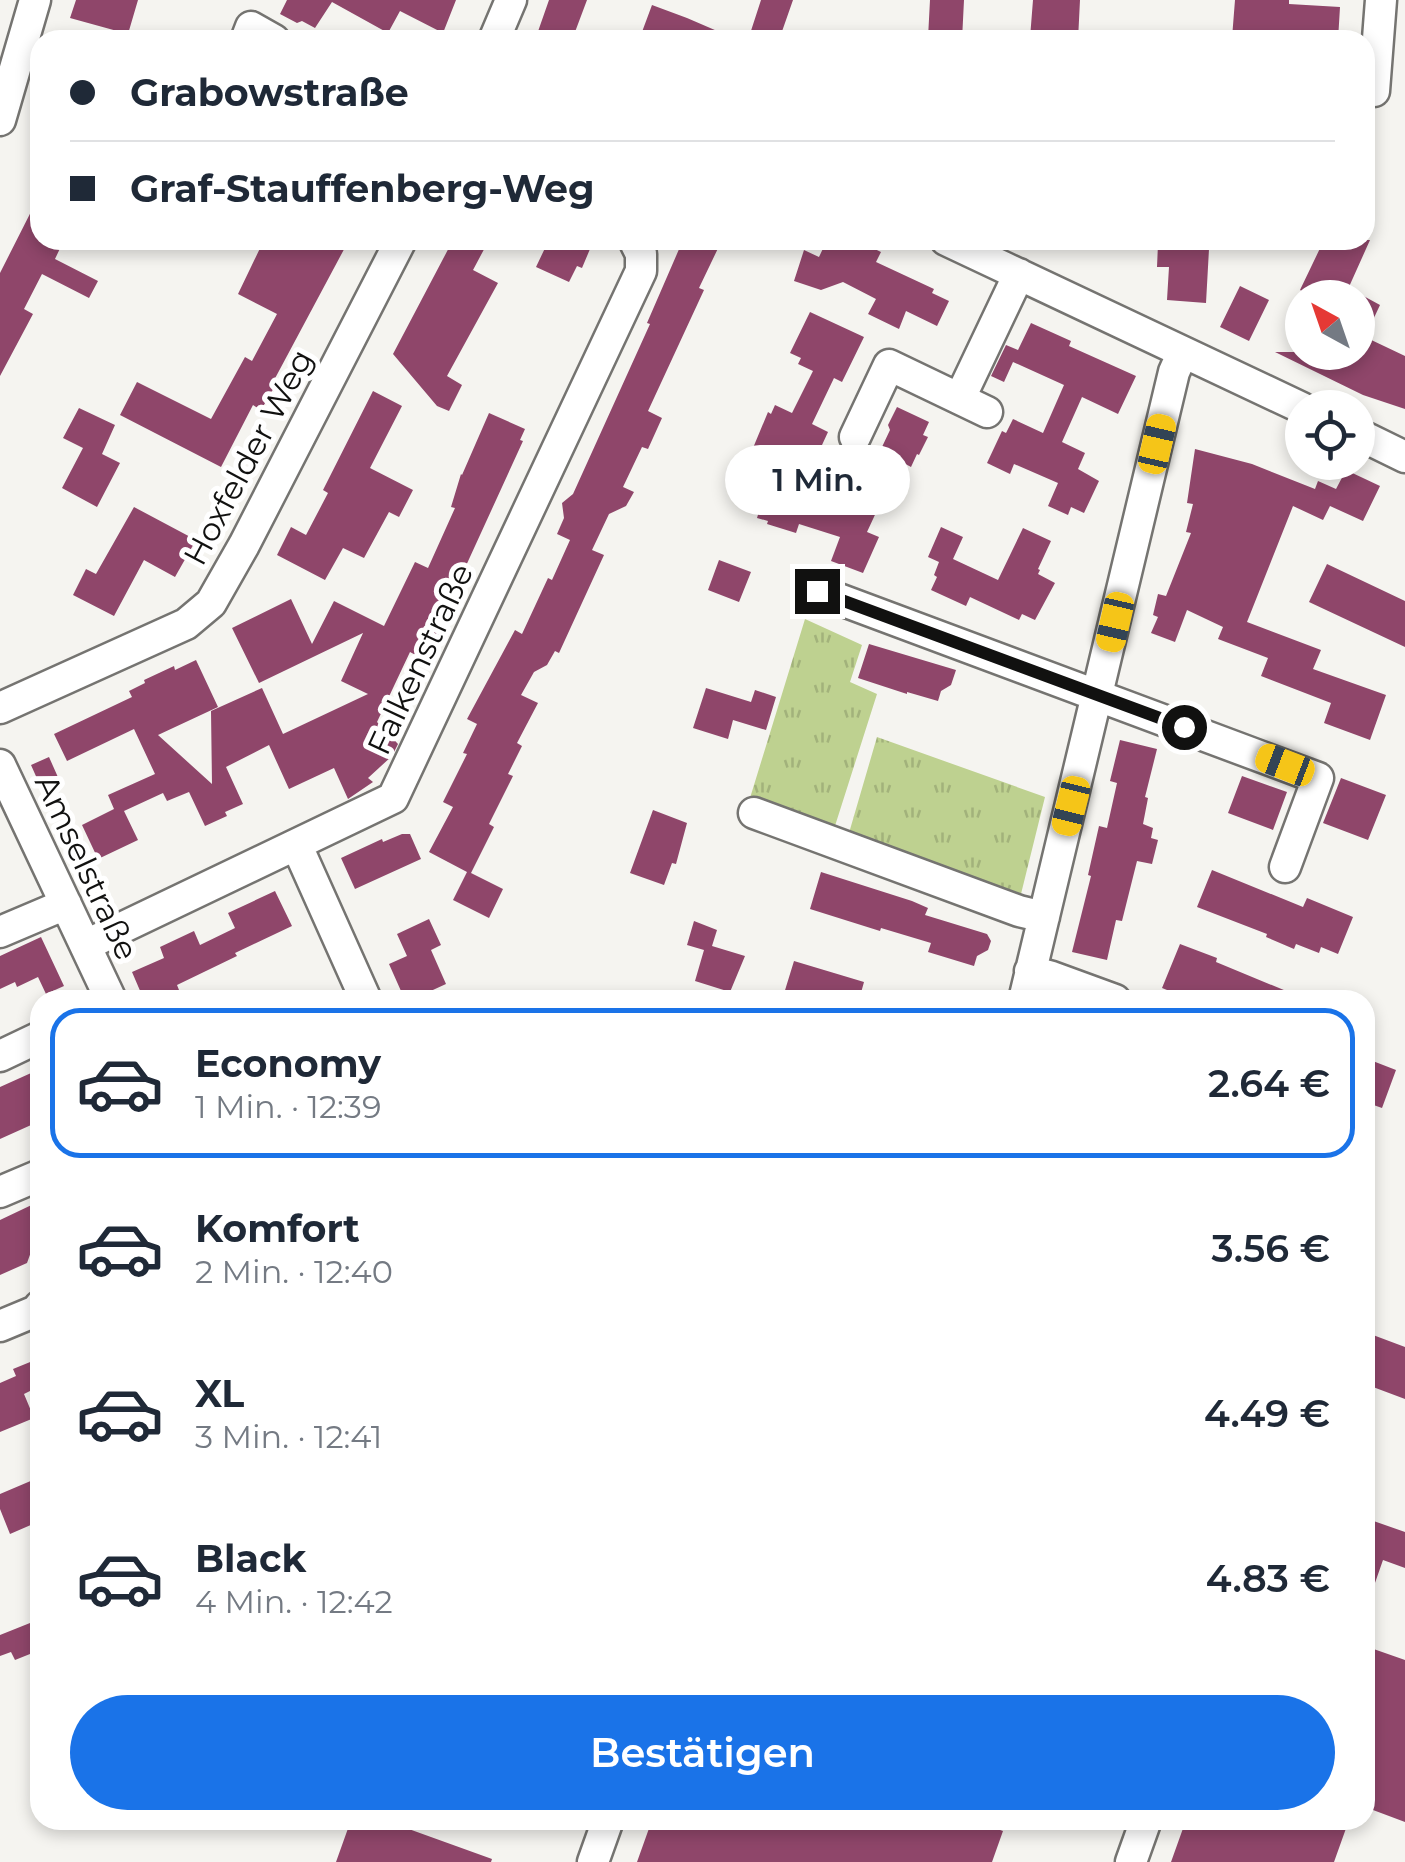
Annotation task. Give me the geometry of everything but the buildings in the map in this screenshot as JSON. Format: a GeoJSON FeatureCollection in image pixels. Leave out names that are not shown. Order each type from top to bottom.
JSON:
{"type":"FeatureCollection","features":[{"type":"Feature","properties":{"kind":"street"},"geometry":{"type":"LineString","coordinates":[[0,120],[35,0]]}},
{"type":"Feature","properties":{"kind":"street"},"geometry":{"type":"LineString","coordinates":[[498,30],[511,0]]}},
{"type":"Feature","properties":{"kind":"street"},"geometry":{"type":"LineString","coordinates":[[1375,78],[1381,0]]}},
{"type":"Feature","properties":{"kind":"street","name":"Hoxfelder Weg"},"geometry":{"type":"LineString","coordinates":[[0,708],[186,624],[211,603],[396,250]]}},
{"type":"Feature","properties":{"kind":"street","name":"Falkenstraße"},"geometry":{"type":"LineString","coordinates":[[86,944],[393,798],[640,270],[639,250]]}},
{"type":"Feature","properties":{"kind":"street"},"geometry":{"type":"LineString","coordinates":[[973,250],[1285,400]]}},
{"type":"Feature","properties":{"kind":"street"},"geometry":{"type":"LineString","coordinates":[[855,438],[889,365],[974,405],[1019,274]]}},
{"type":"Feature","properties":{"kind":"street"},"geometry":{"type":"LineString","coordinates":[[1027,986],[1174,372],[1183,352]]}},
{"type":"Feature","properties":{"kind":"street"},"geometry":{"type":"LineString","coordinates":[[1375,442],[1405,457]]}},
{"type":"Feature","properties":{"kind":"street"},"geometry":{"type":"LineString","coordinates":[[817,591],[1318,778],[1285,867]]}},
{"type":"Feature","properties":{"kind":"street","name":"Amselstraße"},"geometry":{"type":"LineString","coordinates":[[0,765],[107,990]]}},
{"type":"Feature","properties":{"kind":"street"},"geometry":{"type":"LineString","coordinates":[[754,813],[1019,912],[1044,917]]}},
{"type":"Feature","properties":{"kind":"street"},"geometry":{"type":"LineString","coordinates":[[297,846],[362,990]]}},
{"type":"Feature","properties":{"kind":"street"},"geometry":{"type":"LineString","coordinates":[[0,932],[66,904]]}},
{"type":"Feature","properties":{"kind":"street"},"geometry":{"type":"LineString","coordinates":[[1027,986],[1052,976],[1089,990]]}},
{"type":"Feature","properties":{"kind":"street"},"geometry":{"type":"LineString","coordinates":[[0,1056],[30,1042]]}},
{"type":"Feature","properties":{"kind":"street"},"geometry":{"type":"LineString","coordinates":[[0,1192],[30,1178]]}},
{"type":"Feature","properties":{"kind":"street"},"geometry":{"type":"LineString","coordinates":[[0,1326],[30,1313]]}},
{"type":"Feature","properties":{"kind":"street"},"geometry":{"type":"LineString","coordinates":[[593,1862],[604,1830]]}},
{"type":"Feature","properties":{"kind":"street"},"geometry":{"type":"LineString","coordinates":[[1131,1862],[1142,1830]]}},
{"type":"Feature","properties":{"kind":"green space"},"geometry":{"type":"Polygon","coordinates":[[[805,619],[862,645],[850,682],[877,694],[834,829],[750,798],[805,619]]]}},
{"type":"Feature","properties":{"kind":"green space"},"geometry":{"type":"Polygon","coordinates":[[[877,737],[1045,797],[1020,898],[849,833],[877,737]]]}},
{"type":"Feature","properties":{"kind":"route"},"geometry":{"type":"LineString","coordinates":[[817,591],[1184,727]]}}]}
